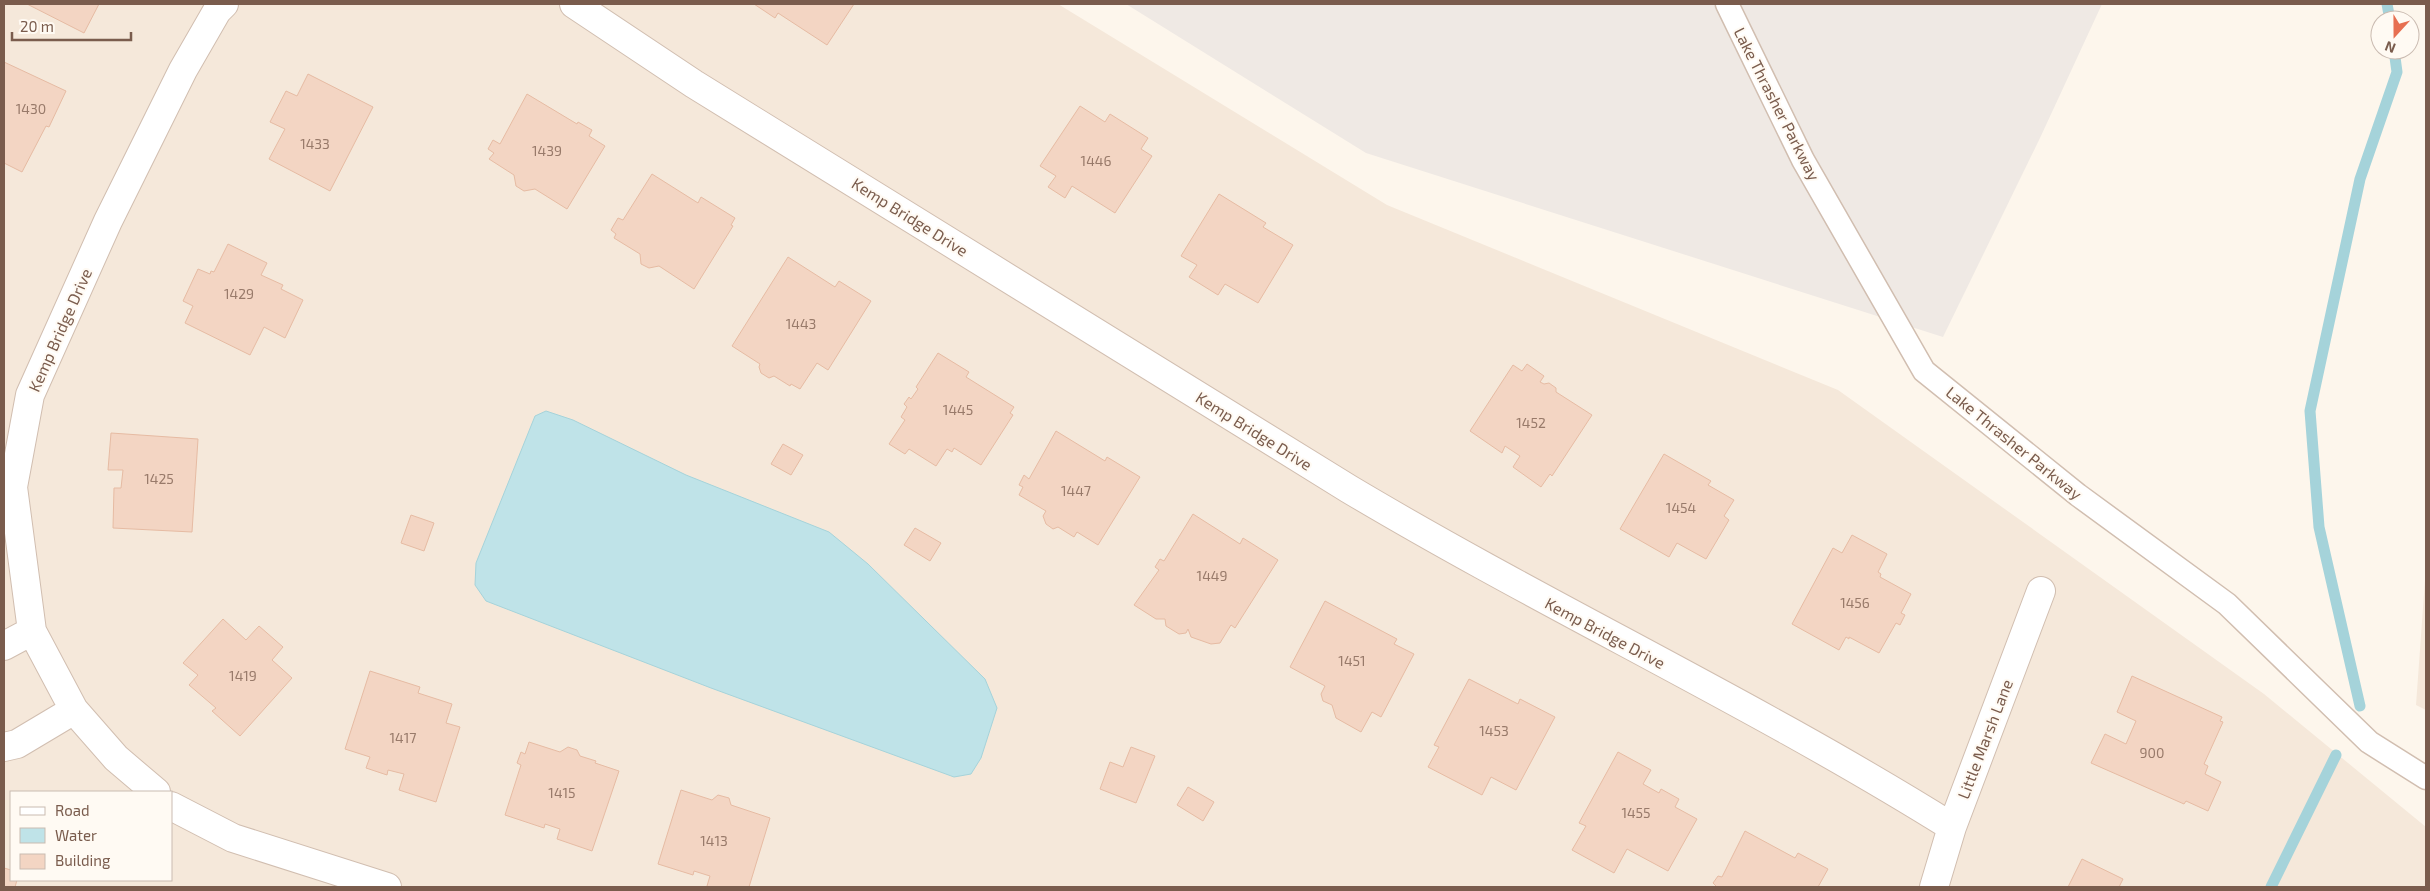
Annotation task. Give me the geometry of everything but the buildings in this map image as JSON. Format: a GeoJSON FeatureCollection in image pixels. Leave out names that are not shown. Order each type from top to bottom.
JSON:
{"type":"FeatureCollection","features":[{"type":"Feature","properties":{"kind":"street","name":"Kemp Bridge Drive"},"geometry":{"type":"LineString","coordinates":[[155,791],[116,758],[74,710],[32,631],[13,487],[30,395],[108,221],[170,97],[203,36],[224,4]]}},
{"type":"Feature","properties":{"kind":"street","name":"Kemp Bridge Drive"},"geometry":{"type":"LineString","coordinates":[[574,4],[702,89],[1443,545],[1879,781],[1952,827]]}},
{"type":"Feature","properties":{"kind":"street","name":"Little Marsh Lane"},"geometry":{"type":"LineString","coordinates":[[1934,887],[1952,827],[2041,591]]}},
{"type":"Feature","properties":{"kind":"street"},"geometry":{"type":"LineString","coordinates":[[4,646],[32,631]]}},
{"type":"Feature","properties":{"kind":"street"},"geometry":{"type":"LineString","coordinates":[[4,747],[17,744],[74,710]]}},
{"type":"Feature","properties":{"kind":"street"},"geometry":{"type":"LineString","coordinates":[[172,807],[233,838],[387,887]]}},
{"type":"Feature","properties":{"kind":"lane","name":"Lake Thrasher Parkway"},"geometry":{"type":"LineString","coordinates":[[1733,7],[1803,160],[1924,371],[2078,495],[2228,604],[2369,742],[2426,778]]}},
{"type":"Feature","properties":{"kind":"shaded area"},"geometry":{"type":"Polygon","coordinates":[[[4,4],[1058,4],[1387,205],[1838,390],[2264,694],[2426,827],[2426,887],[4,887],[4,4]]]}},
{"type":"Feature","properties":{"kind":"shaded area"},"geometry":{"type":"Polygon","coordinates":[[[1126,4],[2102,4],[2040,138],[1943,337],[1366,153],[1126,4]]]}},
{"type":"Feature","properties":{"kind":"shaded area"},"geometry":{"type":"Polygon","coordinates":[[[2426,566],[2426,710],[2416,705],[2426,566]]]}},
{"type":"Feature","properties":{"kind":"water"},"geometry":{"type":"Polygon","coordinates":[[[546,411],[573,420],[686,475],[829,532],[868,564],[985,679],[997,708],[981,758],[971,774],[954,777],[711,688],[486,601],[475,585],[476,563],[535,416],[546,411]]]}},
{"type":"Feature","properties":{"kind":"waterway"},"geometry":{"type":"LineString","coordinates":[[2387,4],[2388,10]]}},
{"type":"Feature","properties":{"kind":"waterway"},"geometry":{"type":"LineString","coordinates":[[2360,706],[2319,527],[2310,411],[2360,179],[2397,72],[2395,60]]}},
{"type":"Feature","properties":{"kind":"waterway"},"geometry":{"type":"LineString","coordinates":[[2271,887],[2336,755]]}}]}
